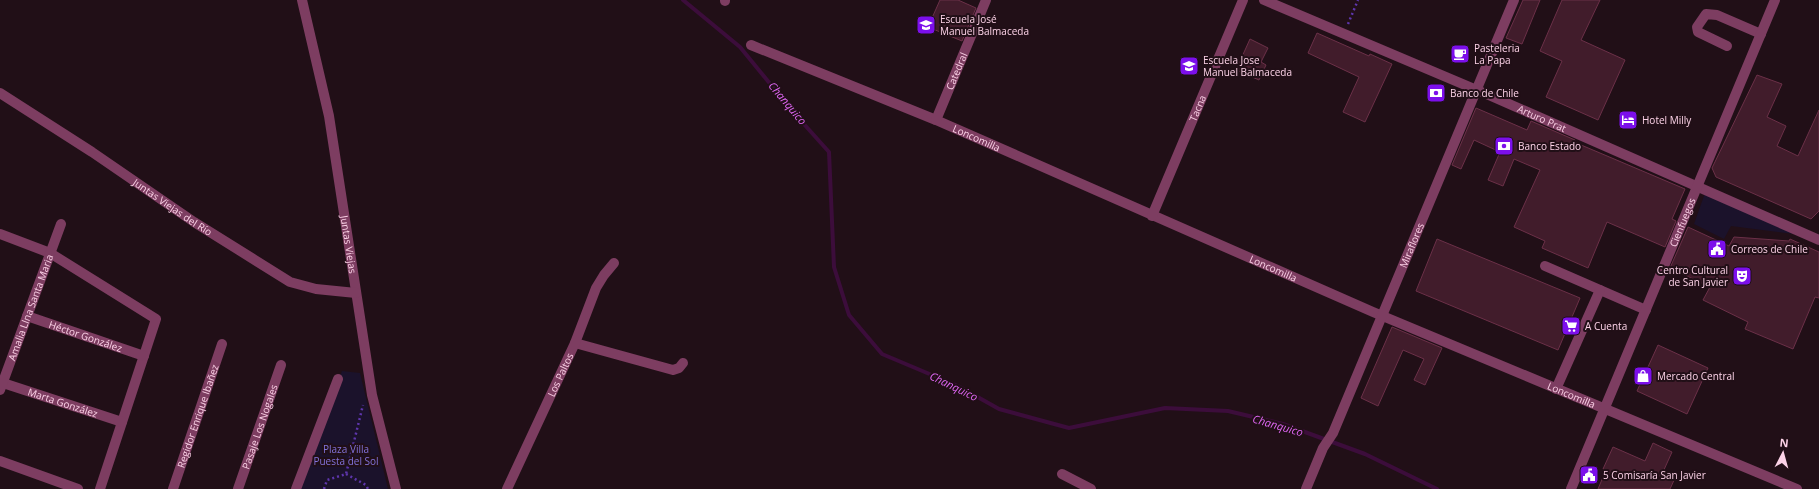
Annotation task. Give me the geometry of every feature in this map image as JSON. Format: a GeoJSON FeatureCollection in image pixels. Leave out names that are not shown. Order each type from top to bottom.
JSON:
{"type":"FeatureCollection","features":[{"type":"Feature","properties":{"kind":"street","name":"Juntas Viejas"},"geometry":{"type":"LineString","coordinates":[[302,0],[329,116],[372,395],[396,489]]}},
{"type":"Feature","properties":{"kind":"street","name":"Catedral"},"geometry":{"type":"LineString","coordinates":[[936,120],[986,0]]}},
{"type":"Feature","properties":{"kind":"street","name":"Tacna"},"geometry":{"type":"LineString","coordinates":[[1152,216],[1243,0]]}},
{"type":"Feature","properties":{"kind":"street","name":"Arturo Prat"},"geometry":{"type":"LineString","coordinates":[[1264,0],[1476,90],[1819,240]]}},
{"type":"Feature","properties":{"kind":"street","name":"Miraflores"},"geometry":{"type":"LineString","coordinates":[[1306,489],[1323,448],[1333,434],[1514,0]]}},
{"type":"Feature","properties":{"kind":"street","name":"Cienfuegos"},"geometry":{"type":"LineString","coordinates":[[1571,489],[1775,0]]}},
{"type":"Feature","properties":{"kind":"street"},"geometry":{"type":"LineString","coordinates":[[1727,46],[1698,32],[1697,27],[1706,14],[1717,15],[1761,34]]}},
{"type":"Feature","properties":{"kind":"street","name":"Loncomilla"},"geometry":{"type":"LineString","coordinates":[[751,45],[936,120],[1382,316],[1796,489]]}},
{"type":"Feature","properties":{"kind":"street","name":"Juntas Viejas del Río"},"geometry":{"type":"LineString","coordinates":[[0,93],[92,152],[194,222],[290,282],[316,289],[356,293]]}},
{"type":"Feature","properties":{"kind":"street","name":"Amalia Llna Santa Maria"},"geometry":{"type":"LineString","coordinates":[[1,387],[61,224]]}},
{"type":"Feature","properties":{"kind":"street"},"geometry":{"type":"LineString","coordinates":[[0,234],[50,253],[156,319],[100,489]]}},
{"type":"Feature","properties":{"kind":"street","name":"Los Paltos"},"geometry":{"type":"LineString","coordinates":[[507,489],[575,343],[596,288],[614,263]]}},
{"type":"Feature","properties":{"kind":"street"},"geometry":{"type":"LineString","coordinates":[[1545,266],[1646,310]]}},
{"type":"Feature","properties":{"kind":"street"},"geometry":{"type":"LineString","coordinates":[[1556,389],[1600,290]]}},
{"type":"Feature","properties":{"kind":"street","name":"Héctor González"},"geometry":{"type":"LineString","coordinates":[[27,316],[144,356]]}},
{"type":"Feature","properties":{"kind":"street"},"geometry":{"type":"LineString","coordinates":[[575,343],[674,370],[679,368],[683,363]]}},
{"type":"Feature","properties":{"kind":"street","name":"Regidor Enrique Ibañez"},"geometry":{"type":"LineString","coordinates":[[172,489],[222,344]]}},
{"type":"Feature","properties":{"kind":"street","name":"Pasaje Los Nogales"},"geometry":{"type":"LineString","coordinates":[[238,489],[281,364]]}},
{"type":"Feature","properties":{"kind":"street"},"geometry":{"type":"LineString","coordinates":[[296,489],[338,379]]}},
{"type":"Feature","properties":{"kind":"street","name":"Marta González"},"geometry":{"type":"LineString","coordinates":[[1,387],[122,422]]}},
{"type":"Feature","properties":{"kind":"street"},"geometry":{"type":"LineString","coordinates":[[0,461],[78,489]]}},
{"type":"Feature","properties":{"kind":"street"},"geometry":{"type":"LineString","coordinates":[[1062,474],[1091,489]]}},
{"type":"Feature","properties":{"kind":"path"},"geometry":{"type":"LineString","coordinates":[[1344,35],[1358,0]]}},
{"type":"Feature","properties":{"kind":"path"},"geometry":{"type":"LineString","coordinates":[[346,474],[364,400]]}},
{"type":"Feature","properties":{"kind":"path"},"geometry":{"type":"LineString","coordinates":[[324,489],[327,480],[346,474],[366,485],[368,489]]}},
{"type":"Feature","properties":{"kind":"green space"},"geometry":{"type":"Polygon","coordinates":[[[1705,193],[1794,234],[1731,226],[1724,239],[1694,224],[1705,193]]]}},
{"type":"Feature","properties":{"kind":"green space","name":"Plaza Villa Puesta del Sol"},"geometry":{"type":"Polygon","coordinates":[[[342,371],[360,373],[388,489],[296,489],[342,371]]]}},
{"type":"Feature","properties":{"kind":"building"},"geometry":{"type":"Polygon","coordinates":[[[940,0],[958,0],[976,8],[962,41],[928,27],[940,0]]]}},
{"type":"Feature","properties":{"kind":"building"},"geometry":{"type":"Polygon","coordinates":[[[1523,0],[1540,0],[1522,44],[1506,38],[1523,0]]]}},
{"type":"Feature","properties":{"kind":"building"},"geometry":{"type":"Polygon","coordinates":[[[1562,0],[1600,0],[1581,40],[1625,60],[1598,120],[1546,97],[1562,61],[1540,51],[1562,0]]]}},
{"type":"Feature","properties":{"kind":"building"},"geometry":{"type":"Polygon","coordinates":[[[1317,33],[1369,56],[1370,54],[1392,64],[1365,122],[1343,112],[1359,77],[1308,53],[1317,33]]]}},
{"type":"Feature","properties":{"kind":"building"},"geometry":{"type":"Polygon","coordinates":[[[1250,39],[1268,48],[1261,62],[1266,65],[1259,80],[1236,70],[1250,39]]]}},
{"type":"Feature","properties":{"kind":"building"},"geometry":{"type":"Polygon","coordinates":[[[1757,75],[1782,84],[1767,117],[1786,126],[1777,146],[1798,156],[1819,110],[1819,211],[1811,219],[1716,177],[1712,168],[1757,75]]]}},
{"type":"Feature","properties":{"kind":"building"},"geometry":{"type":"Polygon","coordinates":[[[1476,108],[1527,130],[1531,121],[1575,140],[1574,142],[1685,189],[1672,219],[1676,221],[1665,247],[1607,222],[1588,268],[1542,248],[1545,241],[1514,227],[1540,170],[1514,159],[1503,186],[1488,180],[1500,152],[1474,140],[1461,169],[1452,165],[1476,108]]]}},
{"type":"Feature","properties":{"kind":"building"},"geometry":{"type":"Polygon","coordinates":[[[1688,227],[1729,246],[1734,237],[1789,241],[1790,239],[1819,252],[1819,298],[1815,297],[1793,349],[1745,329],[1748,322],[1703,300],[1710,287],[1670,268],[1688,227]]]}},
{"type":"Feature","properties":{"kind":"building"},"geometry":{"type":"Polygon","coordinates":[[[1437,239],[1580,298],[1558,350],[1416,291],[1437,239]]]}},
{"type":"Feature","properties":{"kind":"building"},"geometry":{"type":"Polygon","coordinates":[[[1392,327],[1442,348],[1425,385],[1414,380],[1424,359],[1403,350],[1378,406],[1361,398],[1392,327]]]}},
{"type":"Feature","properties":{"kind":"building"},"geometry":{"type":"Polygon","coordinates":[[[1658,345],[1708,368],[1687,414],[1637,391],[1658,345]]]}},
{"type":"Feature","properties":{"kind":"building"},"geometry":{"type":"Polygon","coordinates":[[[1653,443],[1672,452],[1663,472],[1675,478],[1670,489],[1598,489],[1606,470],[1603,469],[1613,447],[1645,461],[1653,443]]]}},
{"type":"Feature","properties":{"kind":"waterway","name":"Chanquico"},"geometry":{"type":"LineString","coordinates":[[683,0],[740,47],[794,113],[829,152],[834,267],[849,315],[882,354],[958,386],[999,409],[1069,428],[1165,408],[1228,411],[1283,424],[1365,454],[1437,489]]}},
{"type":"Feature","properties":{"kind":"place","name":"Escuela José Manuel Balmaceda"},"geometry":{"type":"Point","coordinates":[926,25]}},
{"type":"Feature","properties":{"kind":"place","name":"Pasteleria La Papa"},"geometry":{"type":"Point","coordinates":[1460,54]}},
{"type":"Feature","properties":{"kind":"place","name":"Escuela Jose Manuel Balmaceda"},"geometry":{"type":"Point","coordinates":[1189,66]}},
{"type":"Feature","properties":{"kind":"place","name":"Banco de Chile"},"geometry":{"type":"Point","coordinates":[1436,93]}},
{"type":"Feature","properties":{"kind":"place","name":"Hotel Milly"},"geometry":{"type":"Point","coordinates":[1628,120]}},
{"type":"Feature","properties":{"kind":"place","name":"Banco Estado"},"geometry":{"type":"Point","coordinates":[1504,146]}},
{"type":"Feature","properties":{"kind":"place","name":"Correos de Chile"},"geometry":{"type":"Point","coordinates":[1717,249]}},
{"type":"Feature","properties":{"kind":"place","name":"Centro Cultural de San Javier"},"geometry":{"type":"Point","coordinates":[1742,276]}},
{"type":"Feature","properties":{"kind":"place","name":"A Cuenta"},"geometry":{"type":"Point","coordinates":[1571,326]}},
{"type":"Feature","properties":{"kind":"place","name":"Mercado Central"},"geometry":{"type":"Point","coordinates":[1643,376]}},
{"type":"Feature","properties":{"kind":"place","name":"5 Comisaría San Javier"},"geometry":{"type":"Point","coordinates":[1589,475]}}]}
